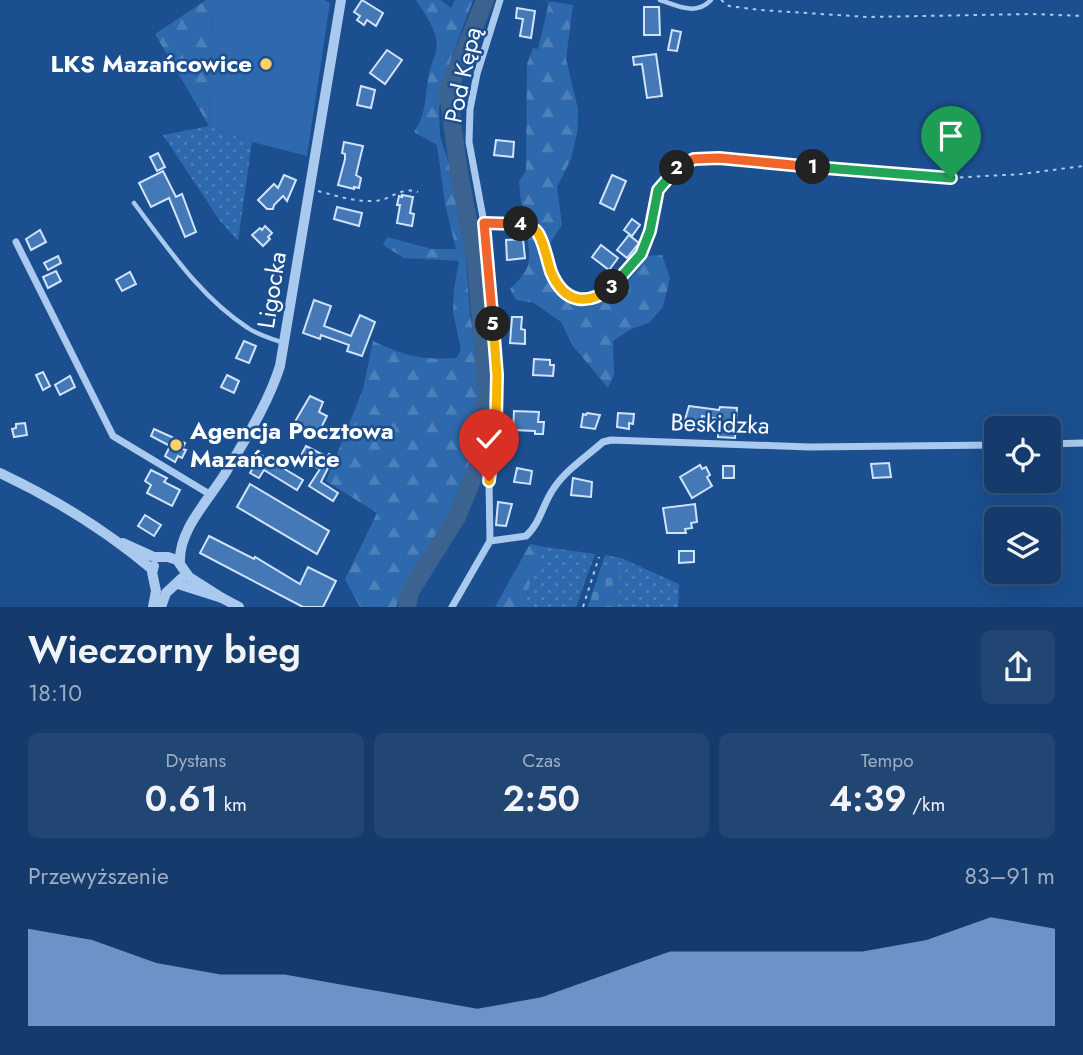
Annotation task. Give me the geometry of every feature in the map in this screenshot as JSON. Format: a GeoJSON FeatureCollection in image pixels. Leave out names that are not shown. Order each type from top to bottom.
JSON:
{"type":"FeatureCollection","features":[{"type":"Feature","properties":{"kind":"street","name":"Ligocka"},"geometry":{"type":"LineString","coordinates":[[182,567],[182,547],[189,527],[212,495],[274,386],[285,344],[341,0]]}},
{"type":"Feature","properties":{"kind":"street","name":"Pod Kępą"},"geometry":{"type":"LineString","coordinates":[[490,541],[489,481],[496,420],[497,375],[484,223],[469,142],[470,109],[477,74],[500,0]]}},
{"type":"Feature","properties":{"kind":"street"},"geometry":{"type":"LineString","coordinates":[[16,242],[113,436],[212,495]]}},
{"type":"Feature","properties":{"kind":"street","name":"Beskidzka"},"geometry":{"type":"LineString","coordinates":[[490,541],[526,536],[536,524],[559,482],[603,442],[611,440],[809,447],[984,444]]}},
{"type":"Feature","properties":{"kind":"street"},"geometry":{"type":"LineString","coordinates":[[1061,444],[1083,443]]}},
{"type":"Feature","properties":{"kind":"street"},"geometry":{"type":"LineString","coordinates":[[0,473],[34,489],[117,541],[153,557],[165,557],[239,607]]}},
{"type":"Feature","properties":{"kind":"street"},"geometry":{"type":"LineString","coordinates":[[153,607],[155,563],[165,557],[189,527]]}},
{"type":"Feature","properties":{"kind":"street"},"geometry":{"type":"LineString","coordinates":[[117,541],[163,587],[175,586],[222,598]]}},
{"type":"Feature","properties":{"kind":"street"},"geometry":{"type":"LineString","coordinates":[[452,607],[490,541]]}},
{"type":"Feature","properties":{"kind":"street"},"geometry":{"type":"LineString","coordinates":[[161,607],[166,593],[175,586],[182,567]]}},
{"type":"Feature","properties":{"kind":"lane"},"geometry":{"type":"LineString","coordinates":[[660,0],[692,10],[703,8],[711,0]]}},
{"type":"Feature","properties":{"kind":"lane"},"geometry":{"type":"LineString","coordinates":[[134,203],[183,269],[211,299],[250,330],[285,344]]}},
{"type":"Feature","properties":{"kind":"lane"},"geometry":{"type":"LineString","coordinates":[[484,223],[521,224],[539,233],[559,288],[581,301],[595,298],[611,289],[626,274],[641,254],[650,231],[654,206]]}},
{"type":"Feature","properties":{"kind":"path"},"geometry":{"type":"LineString","coordinates":[[721,0],[729,6],[760,10],[868,17],[1032,14],[1083,16]]}},
{"type":"Feature","properties":{"kind":"path"},"geometry":{"type":"LineString","coordinates":[[654,206],[658,190],[676,169],[694,159],[719,158],[951,178],[1022,174],[1083,166]]}},
{"type":"Feature","properties":{"kind":"path"},"geometry":{"type":"LineString","coordinates":[[310,189],[357,201],[379,201],[398,192],[418,192]]}},
{"type":"Feature","properties":{"kind":"path"},"geometry":{"type":"LineString","coordinates":[[583,607],[599,557]]}},
{"type":"Feature","properties":{"kind":"green space"},"geometry":{"type":"Polygon","coordinates":[[[206,0],[212,0],[209,126],[155,34],[206,0]]]}},
{"type":"Feature","properties":{"kind":"green space","name":"LKS Mazańcowice"},"geometry":{"type":"Polygon","coordinates":[[[212,0],[324,0],[330,3],[307,156],[252,142],[209,126],[212,0]]]}},
{"type":"Feature","properties":{"kind":"green space"},"geometry":{"type":"Polygon","coordinates":[[[416,0],[441,0],[451,8],[455,0],[473,0],[451,59],[439,108],[440,136],[451,170],[465,245],[470,315],[478,355],[474,452],[459,500],[437,540],[407,583],[396,607],[360,607],[345,579],[377,513],[326,481],[363,389],[373,341],[422,357],[456,358],[461,350],[453,312],[459,261],[404,258],[383,245],[387,237],[432,249],[456,249],[445,204],[437,145],[414,132],[423,111],[429,73],[437,46],[432,27],[416,0]]]}},
{"type":"Feature","properties":{"kind":"green space"},"geometry":{"type":"Polygon","coordinates":[[[541,0],[573,5],[566,59],[578,109],[578,129],[571,159],[557,187],[562,225],[547,248],[543,230],[530,222],[521,202],[519,181],[526,171],[527,64],[533,48],[538,49],[549,2],[541,0]]]}},
{"type":"Feature","properties":{"kind":"green space"},"geometry":{"type":"Polygon","coordinates":[[[209,126],[252,142],[238,241],[220,221],[163,135],[209,126]]]}},
{"type":"Feature","properties":{"kind":"green space"},"geometry":{"type":"Polygon","coordinates":[[[527,232],[536,238],[558,292],[576,305],[600,303],[622,287],[647,256],[662,255],[670,278],[663,307],[649,323],[631,329],[613,341],[614,375],[608,388],[573,346],[561,322],[534,303],[516,300],[510,289],[523,275],[528,264],[527,232]]]}},
{"type":"Feature","properties":{"kind":"green space"},"geometry":{"type":"Polygon","coordinates":[[[530,544],[545,547],[533,572],[524,607],[495,607],[530,544]]]}},
{"type":"Feature","properties":{"kind":"green space"},"geometry":{"type":"Polygon","coordinates":[[[545,547],[595,554],[576,607],[524,607],[533,572],[545,547]]]}},
{"type":"Feature","properties":{"kind":"green space"},"geometry":{"type":"Polygon","coordinates":[[[605,555],[621,558],[679,584],[678,607],[588,607],[605,555]]]}},
{"type":"Feature","properties":{"kind":"green space"},"geometry":{"type":"Polygon","coordinates":[[[602,564],[620,570],[618,607],[588,607],[602,564]]]}},
{"type":"Feature","properties":{"kind":"building"},"geometry":{"type":"Polygon","coordinates":[[[362,0],[383,13],[376,26],[367,20],[364,25],[357,20],[360,16],[354,12],[362,0]]]}},
{"type":"Feature","properties":{"kind":"building"},"geometry":{"type":"Polygon","coordinates":[[[644,7],[659,7],[660,35],[644,35],[644,7]]]}},
{"type":"Feature","properties":{"kind":"building"},"geometry":{"type":"Polygon","coordinates":[[[517,8],[535,11],[531,38],[520,36],[523,19],[516,18],[517,8]]]}},
{"type":"Feature","properties":{"kind":"building"},"geometry":{"type":"Polygon","coordinates":[[[672,30],[681,32],[677,51],[668,50],[672,30]]]}},
{"type":"Feature","properties":{"kind":"building"},"geometry":{"type":"Polygon","coordinates":[[[387,50],[402,60],[385,84],[370,73],[387,50]]]}},
{"type":"Feature","properties":{"kind":"building"},"geometry":{"type":"Polygon","coordinates":[[[656,54],[662,96],[647,98],[642,64],[634,65],[633,57],[656,54]]]}},
{"type":"Feature","properties":{"kind":"building"},"geometry":{"type":"Polygon","coordinates":[[[361,86],[375,90],[371,108],[357,105],[361,86]]]}},
{"type":"Feature","properties":{"kind":"building"},"geometry":{"type":"Polygon","coordinates":[[[496,140],[514,142],[513,157],[494,155],[496,140]]]}},
{"type":"Feature","properties":{"kind":"building"},"geometry":{"type":"Polygon","coordinates":[[[344,142],[363,146],[356,175],[361,178],[359,188],[338,185],[345,159],[345,154],[342,153],[344,142]]]}},
{"type":"Feature","properties":{"kind":"building"},"geometry":{"type":"Polygon","coordinates":[[[158,153],[165,167],[157,171],[150,157],[158,153]]]}},
{"type":"Feature","properties":{"kind":"building"},"geometry":{"type":"Polygon","coordinates":[[[163,171],[176,197],[182,194],[196,232],[185,237],[169,198],[151,207],[139,183],[163,171]]]}},
{"type":"Feature","properties":{"kind":"building"},"geometry":{"type":"Polygon","coordinates":[[[284,175],[296,180],[287,201],[283,196],[273,209],[267,209],[258,200],[274,184],[278,188],[284,175]]]}},
{"type":"Feature","properties":{"kind":"building"},"geometry":{"type":"Polygon","coordinates":[[[612,175],[626,181],[614,210],[600,203],[612,175]]]}},
{"type":"Feature","properties":{"kind":"building"},"geometry":{"type":"Polygon","coordinates":[[[399,196],[413,197],[410,213],[414,214],[412,226],[397,223],[400,205],[397,205],[399,196]]]}},
{"type":"Feature","properties":{"kind":"building"},"geometry":{"type":"Polygon","coordinates":[[[337,207],[362,213],[359,226],[334,219],[337,207]]]}},
{"type":"Feature","properties":{"kind":"building"},"geometry":{"type":"Polygon","coordinates":[[[632,219],[640,225],[632,236],[624,230],[632,219]]]}},
{"type":"Feature","properties":{"kind":"building"},"geometry":{"type":"Polygon","coordinates":[[[265,226],[272,233],[263,246],[252,235],[265,226]]]}},
{"type":"Feature","properties":{"kind":"building"},"geometry":{"type":"Polygon","coordinates":[[[40,230],[46,242],[31,250],[26,239],[40,230]]]}},
{"type":"Feature","properties":{"kind":"building"},"geometry":{"type":"Polygon","coordinates":[[[629,235],[639,243],[627,258],[617,250],[629,235]]]}},
{"type":"Feature","properties":{"kind":"building"},"geometry":{"type":"Polygon","coordinates":[[[523,239],[525,258],[507,260],[506,240],[523,239]]]}},
{"type":"Feature","properties":{"kind":"building"},"geometry":{"type":"Polygon","coordinates":[[[601,245],[618,258],[609,270],[592,257],[601,245]]]}},
{"type":"Feature","properties":{"kind":"building"},"geometry":{"type":"Polygon","coordinates":[[[58,256],[61,263],[48,270],[44,263],[58,256]]]}},
{"type":"Feature","properties":{"kind":"building"},"geometry":{"type":"Polygon","coordinates":[[[56,271],[61,281],[48,288],[43,277],[56,271]]]}},
{"type":"Feature","properties":{"kind":"building"},"geometry":{"type":"Polygon","coordinates":[[[130,272],[136,284],[122,291],[116,280],[130,272]]]}},
{"type":"Feature","properties":{"kind":"building"},"geometry":{"type":"Polygon","coordinates":[[[314,300],[331,306],[324,326],[351,336],[360,315],[375,322],[362,356],[347,351],[349,345],[321,335],[320,339],[303,333],[314,300]]]}},
{"type":"Feature","properties":{"kind":"building"},"geometry":{"type":"Polygon","coordinates":[[[512,317],[522,317],[521,329],[525,330],[525,344],[510,343],[512,317]]]}},
{"type":"Feature","properties":{"kind":"building"},"geometry":{"type":"Polygon","coordinates":[[[244,341],[256,346],[249,363],[236,358],[244,341]]]}},
{"type":"Feature","properties":{"kind":"building"},"geometry":{"type":"Polygon","coordinates":[[[534,359],[550,360],[550,365],[554,365],[553,376],[533,375],[534,359]]]}},
{"type":"Feature","properties":{"kind":"building"},"geometry":{"type":"Polygon","coordinates":[[[43,372],[50,386],[43,390],[36,375],[43,372]]]}},
{"type":"Feature","properties":{"kind":"building"},"geometry":{"type":"Polygon","coordinates":[[[227,375],[239,381],[234,393],[221,387],[227,375]]]}},
{"type":"Feature","properties":{"kind":"building"},"geometry":{"type":"Polygon","coordinates":[[[70,376],[75,387],[60,395],[55,385],[70,376]]]}},
{"type":"Feature","properties":{"kind":"building"},"geometry":{"type":"Polygon","coordinates":[[[310,396],[323,402],[319,412],[327,416],[317,436],[293,425],[310,396]]]}},
{"type":"Feature","properties":{"kind":"building"},"geometry":{"type":"Polygon","coordinates":[[[689,406],[719,410],[720,407],[737,408],[735,438],[718,437],[719,419],[702,416],[701,423],[684,423],[689,406]]]}},
{"type":"Feature","properties":{"kind":"building"},"geometry":{"type":"Polygon","coordinates":[[[514,411],[539,412],[538,422],[544,422],[543,434],[513,430],[514,411]]]}},
{"type":"Feature","properties":{"kind":"building"},"geometry":{"type":"Polygon","coordinates":[[[618,413],[634,414],[633,424],[629,423],[629,429],[617,427],[618,413]]]}},
{"type":"Feature","properties":{"kind":"building"},"geometry":{"type":"Polygon","coordinates":[[[583,414],[600,415],[595,429],[581,427],[583,414]]]}},
{"type":"Feature","properties":{"kind":"building"},"geometry":{"type":"Polygon","coordinates":[[[25,423],[27,435],[14,437],[12,429],[16,428],[16,424],[25,423]]]}},
{"type":"Feature","properties":{"kind":"building","name":"Agencja Pocztowa Mazańcowice"},"geometry":{"type":"Polygon","coordinates":[[[154,429],[185,443],[182,449],[186,450],[182,458],[178,456],[175,462],[165,456],[170,446],[151,436],[154,429]]]}},
{"type":"Feature","properties":{"kind":"building"},"geometry":{"type":"Polygon","coordinates":[[[306,446],[327,457],[329,454],[334,456],[321,482],[338,493],[333,501],[309,486],[320,469],[299,459],[306,446]]]}},
{"type":"Feature","properties":{"kind":"building"},"geometry":{"type":"Polygon","coordinates":[[[261,455],[303,480],[297,490],[264,470],[259,478],[250,473],[261,455]]]}},
{"type":"Feature","properties":{"kind":"building"},"geometry":{"type":"Polygon","coordinates":[[[889,463],[891,477],[873,478],[871,464],[889,463]]]}},
{"type":"Feature","properties":{"kind":"building"},"geometry":{"type":"Polygon","coordinates":[[[700,465],[702,469],[706,467],[712,486],[692,498],[680,477],[700,465]]]}},
{"type":"Feature","properties":{"kind":"building"},"geometry":{"type":"Polygon","coordinates":[[[723,466],[734,466],[734,478],[723,478],[723,466]]]}},
{"type":"Feature","properties":{"kind":"building"},"geometry":{"type":"Polygon","coordinates":[[[517,468],[532,471],[530,484],[514,482],[517,468]]]}},
{"type":"Feature","properties":{"kind":"building"},"geometry":{"type":"Polygon","coordinates":[[[151,470],[167,478],[164,482],[180,490],[172,506],[147,493],[151,485],[145,481],[151,470]]]}},
{"type":"Feature","properties":{"kind":"building"},"geometry":{"type":"Polygon","coordinates":[[[573,478],[592,482],[591,497],[571,495],[573,478]]]}},
{"type":"Feature","properties":{"kind":"building"},"geometry":{"type":"Polygon","coordinates":[[[250,484],[329,531],[317,554],[237,507],[250,484]]]}},
{"type":"Feature","properties":{"kind":"building"},"geometry":{"type":"Polygon","coordinates":[[[498,502],[512,504],[506,526],[496,525],[498,502]]]}},
{"type":"Feature","properties":{"kind":"building"},"geometry":{"type":"Polygon","coordinates":[[[695,504],[697,522],[691,523],[692,528],[685,529],[686,533],[667,533],[663,508],[695,504]]]}},
{"type":"Feature","properties":{"kind":"building"},"geometry":{"type":"Polygon","coordinates":[[[145,515],[161,525],[154,536],[138,526],[145,515]]]}},
{"type":"Feature","properties":{"kind":"building"},"geometry":{"type":"Polygon","coordinates":[[[209,536],[254,559],[255,557],[300,584],[308,567],[336,581],[323,607],[303,607],[200,553],[209,536]]]}},
{"type":"Feature","properties":{"kind":"building"},"geometry":{"type":"Polygon","coordinates":[[[679,551],[694,551],[694,562],[679,563],[679,551]]]}},
{"type":"Feature","properties":{"kind":"waterway"},"geometry":{"type":"LineString","coordinates":[[407,607],[410,592],[457,517],[477,468],[487,395],[476,264],[458,166],[448,91],[485,0]]}},
{"type":"Feature","properties":{"kind":"place","name":"LKS Mazańcowice"},"geometry":{"type":"Point","coordinates":[266,64]}},
{"type":"Feature","properties":{"kind":"place","name":"Agencja Pocztowa Mazańcowice"},"geometry":{"type":"Point","coordinates":[176,445]}},
{"type":"Feature","properties":{"kind":"route"},"geometry":{"type":"LineString","coordinates":[[489,481],[496,420],[497,375],[484,223],[521,224],[539,233],[559,288],[581,301],[595,298],[611,289],[626,274],[641,254],[650,231],[658,190],[676,169],[694,159],[719,158],[951,178]]}}]}
